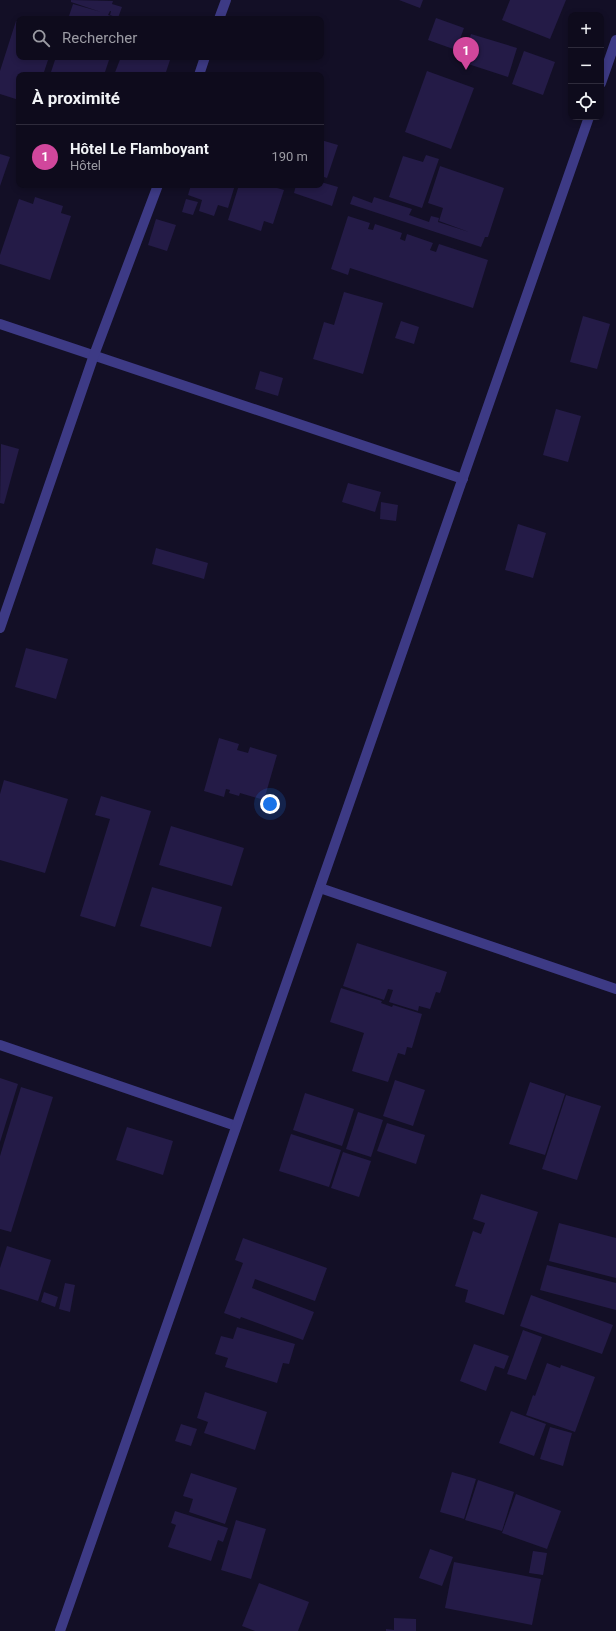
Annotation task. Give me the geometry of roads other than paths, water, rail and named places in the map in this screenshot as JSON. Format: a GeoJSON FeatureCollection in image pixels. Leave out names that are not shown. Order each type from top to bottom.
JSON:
{"type":"FeatureCollection","features":[{"type":"Feature","properties":{"kind":"street"},"geometry":{"type":"LineString","coordinates":[[220,16],[226,0]]}},
{"type":"Feature","properties":{"kind":"street"},"geometry":{"type":"LineString","coordinates":[[604,74],[616,40]]}},
{"type":"Feature","properties":{"kind":"street"},"geometry":{"type":"LineString","coordinates":[[199,72],[204,60]]}},
{"type":"Feature","properties":{"kind":"street"},"geometry":{"type":"LineString","coordinates":[[60,1631],[588,120]]}},
{"type":"Feature","properties":{"kind":"street"},"geometry":{"type":"LineString","coordinates":[[0,628],[94,355],[157,188]]}},
{"type":"Feature","properties":{"kind":"street"},"geometry":{"type":"LineString","coordinates":[[0,324],[463,479]]}},
{"type":"Feature","properties":{"kind":"street"},"geometry":{"type":"LineString","coordinates":[[320,888],[616,989]]}},
{"type":"Feature","properties":{"kind":"street"},"geometry":{"type":"LineString","coordinates":[[0,1045],[236,1126]]}},
{"type":"Feature","properties":{"kind":"place","name":"Hôtel Le Flamboyant"},"geometry":{"type":"Point","coordinates":[466,70]}}]}
